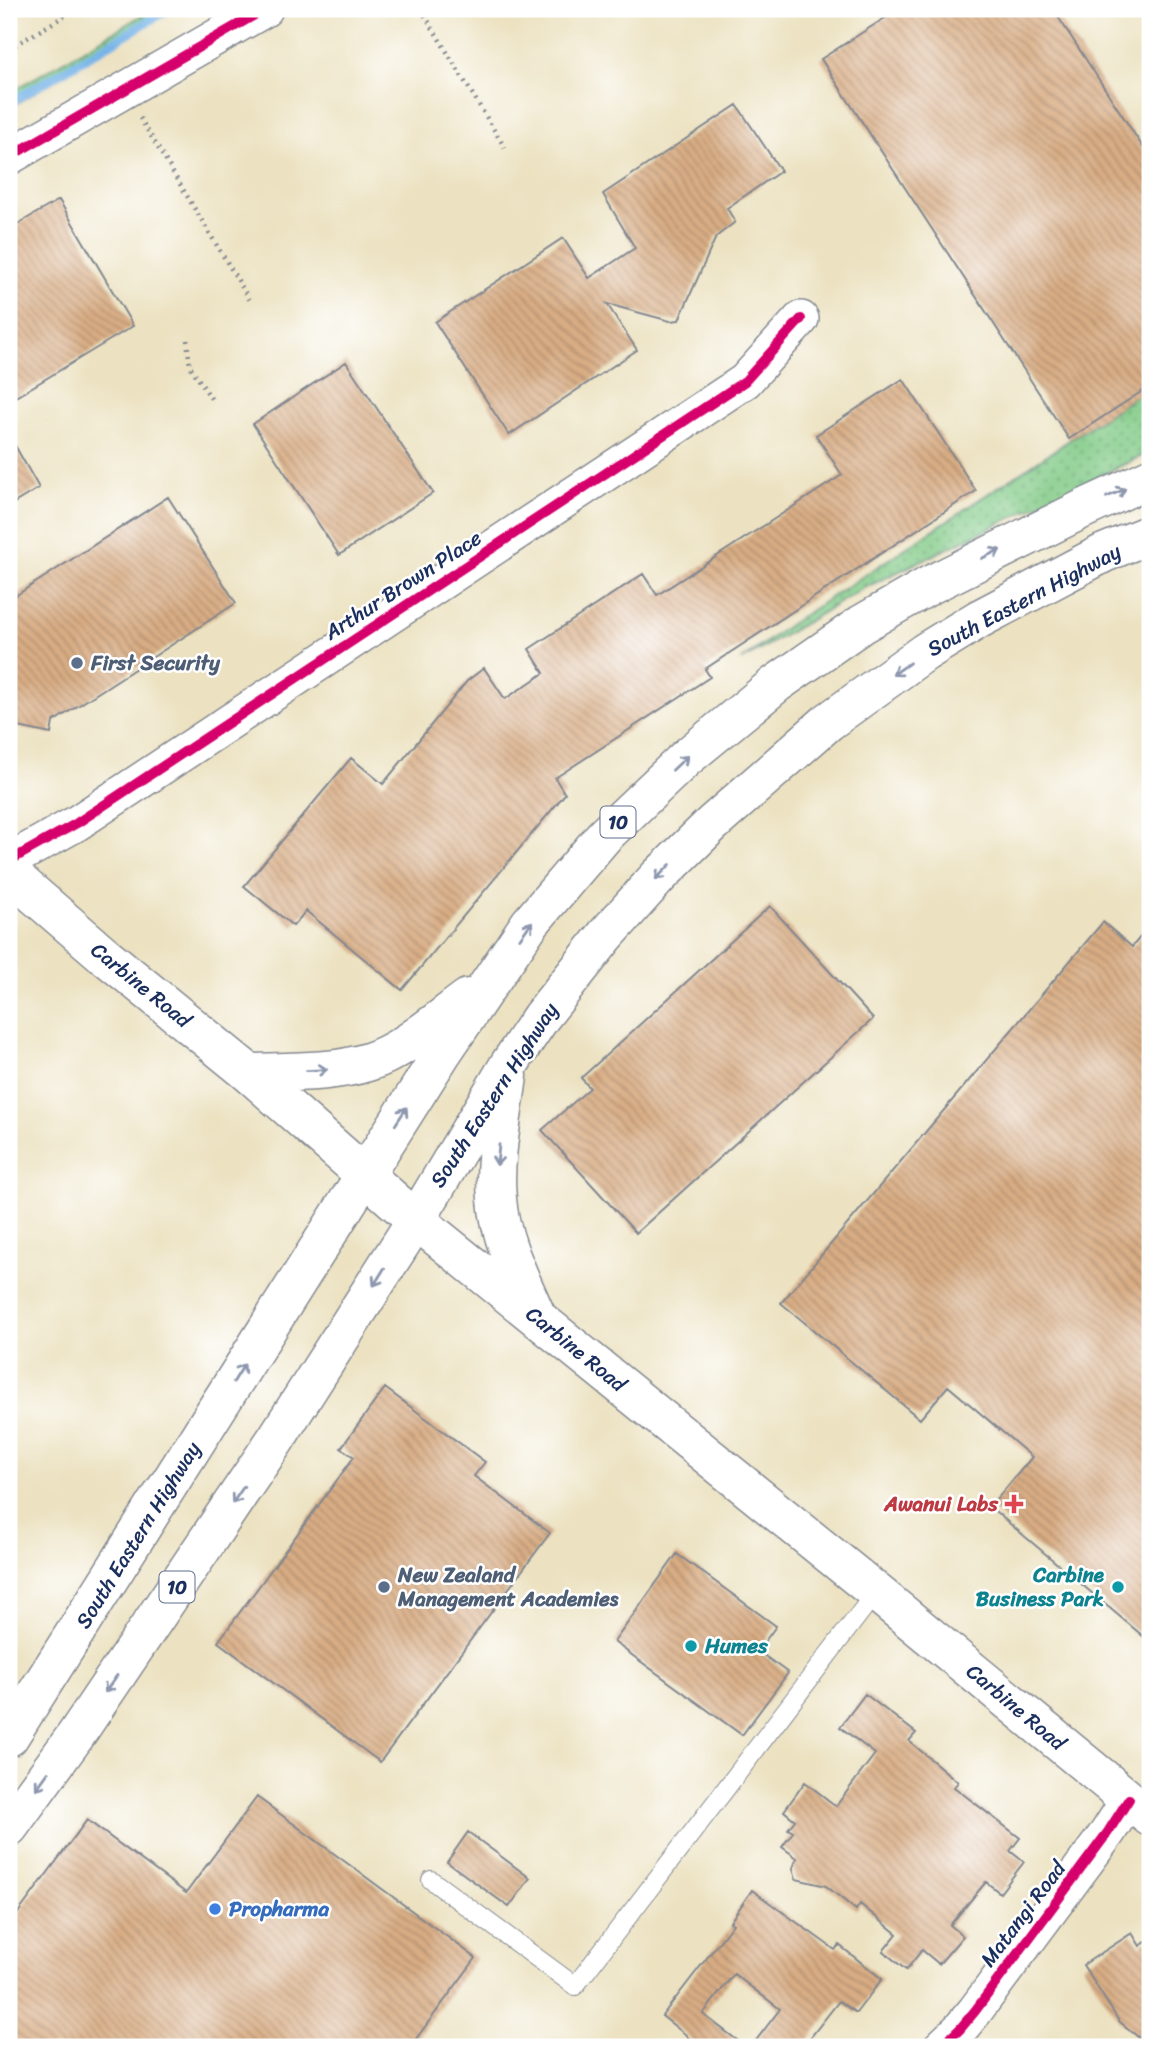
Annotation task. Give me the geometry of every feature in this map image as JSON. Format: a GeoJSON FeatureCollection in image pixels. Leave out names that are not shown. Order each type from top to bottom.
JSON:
{"type":"FeatureCollection","features":[{"type":"Feature","properties":{"kind":"main road","name":"South Eastern Highway"},"geometry":{"type":"LineString","coordinates":[[9,1737],[364,1173],[487,985],[530,923],[604,836],[685,758],[776,684],[862,624],[919,591],[1150,478]]}},
{"type":"Feature","properties":{"kind":"main road","name":"South Eastern Highway"},"geometry":{"type":"LineString","coordinates":[[9,1826],[76,1735],[276,1439],[416,1220],[510,1063],[541,1017],[606,934],[658,877],[712,824],[818,730],[925,652],[979,619],[1104,553],[1150,534]]}},
{"type":"Feature","properties":{"kind":"main road","name":"Carbine Road"},"geometry":{"type":"LineString","coordinates":[[9,873],[249,1073],[416,1220],[1140,1808]]}},
{"type":"Feature","properties":{"kind":"main road"},"geometry":{"type":"LineString","coordinates":[[249,1073],[341,1069],[370,1062],[398,1048],[487,985]]}},
{"type":"Feature","properties":{"kind":"main road"},"geometry":{"type":"LineString","coordinates":[[510,1063],[496,1164],[496,1199],[502,1229],[537,1317]]}},
{"type":"Feature","properties":{"kind":"street"},"geometry":{"type":"LineString","coordinates":[[9,157],[265,9]]}},
{"type":"Feature","properties":{"kind":"street","name":"Arthur Brown Place"},"geometry":{"type":"LineString","coordinates":[[9,861],[89,815],[745,381],[801,319]]}},
{"type":"Feature","properties":{"kind":"street","name":"Matangi Road"},"geometry":{"type":"LineString","coordinates":[[941,2047],[975,2011],[1108,1832],[1140,1808]]}},
{"type":"Feature","properties":{"kind":"lane"},"geometry":{"type":"LineString","coordinates":[[431,1880],[575,1986],[876,1592]]}},
{"type":"Feature","properties":{"kind":"path"},"geometry":{"type":"LineString","coordinates":[[9,49],[76,9]]}},
{"type":"Feature","properties":{"kind":"path"},"geometry":{"type":"LineString","coordinates":[[421,9],[505,148]]}},
{"type":"Feature","properties":{"kind":"path"},"geometry":{"type":"LineString","coordinates":[[136,111],[251,302]]}},
{"type":"Feature","properties":{"kind":"path"},"geometry":{"type":"LineString","coordinates":[[187,340],[190,366],[212,400]]}},
{"type":"Feature","properties":{"kind":"green space"},"geometry":{"type":"Polygon","coordinates":[[[153,9],[171,9],[9,108],[9,93],[153,9]]]}},
{"type":"Feature","properties":{"kind":"green space"},"geometry":{"type":"Polygon","coordinates":[[[1150,387],[1150,452],[864,588],[741,661],[786,627],[1150,387]]]}},
{"type":"Feature","properties":{"kind":"building"},"geometry":{"type":"Polygon","coordinates":[[[899,9],[1053,9],[1150,158],[1150,386],[1069,439],[821,59],[899,9]]]}},
{"type":"Feature","properties":{"kind":"building"},"geometry":{"type":"Polygon","coordinates":[[[737,105],[781,171],[727,208],[735,222],[716,237],[679,320],[670,321],[607,304],[637,350],[509,435],[435,322],[563,238],[589,278],[635,248],[603,194],[737,105]]]}},
{"type":"Feature","properties":{"kind":"building"},"geometry":{"type":"Polygon","coordinates":[[[59,200],[133,326],[9,401],[9,229],[59,200]]]}},
{"type":"Feature","properties":{"kind":"building"},"geometry":{"type":"Polygon","coordinates":[[[346,362],[433,493],[339,555],[253,424],[346,362]]]}},
{"type":"Feature","properties":{"kind":"building"},"geometry":{"type":"Polygon","coordinates":[[[903,379],[976,491],[705,669],[710,677],[555,778],[565,794],[402,990],[306,911],[293,926],[244,886],[351,758],[383,784],[467,681],[484,668],[505,699],[544,673],[529,649],[643,574],[657,595],[842,475],[816,435],[903,379]]]}},
{"type":"Feature","properties":{"kind":"building"},"geometry":{"type":"Polygon","coordinates":[[[9,435],[39,488],[9,506],[9,435]]]}},
{"type":"Feature","properties":{"kind":"building","name":"First Security"},"geometry":{"type":"Polygon","coordinates":[[[168,497],[236,603],[53,722],[51,734],[9,725],[9,600],[168,497]]]}},
{"type":"Feature","properties":{"kind":"building"},"geometry":{"type":"Polygon","coordinates":[[[770,906],[873,1019],[636,1233],[542,1130],[590,1088],[581,1078],[770,906]]]}},
{"type":"Feature","properties":{"kind":"building"},"geometry":{"type":"Polygon","coordinates":[[[1103,922],[1132,947],[1150,925],[1150,1642],[990,1507],[1032,1457],[948,1386],[920,1419],[781,1303],[1103,922]]]}},
{"type":"Feature","properties":{"kind":"building","name":"New Zealand Management Academies"},"geometry":{"type":"Polygon","coordinates":[[[385,1388],[485,1462],[474,1476],[550,1533],[380,1762],[218,1642],[354,1457],[341,1448],[385,1388]]]}},
{"type":"Feature","properties":{"kind":"building","name":"Humes"},"geometry":{"type":"Polygon","coordinates":[[[677,1554],[776,1626],[758,1651],[788,1673],[742,1735],[614,1642],[677,1554]]]}},
{"type":"Feature","properties":{"kind":"building"},"geometry":{"type":"Polygon","coordinates":[[[865,1694],[916,1733],[909,1741],[958,1782],[954,1787],[1020,1838],[1010,1851],[1024,1862],[1000,1893],[986,1882],[950,1925],[963,1936],[939,1964],[922,1950],[906,1970],[883,1951],[897,1934],[860,1904],[856,1910],[826,1886],[796,1879],[793,1868],[797,1858],[782,1847],[793,1832],[788,1829],[795,1820],[784,1811],[805,1782],[836,1806],[875,1754],[840,1727],[865,1694]]]}},
{"type":"Feature","properties":{"kind":"building","name":"Propharma"},"geometry":{"type":"Polygon","coordinates":[[[257,1797],[476,1958],[410,2047],[9,2047],[9,1925],[87,1820],[186,1893],[257,1797]]]}},
{"type":"Feature","properties":{"kind":"building"},"geometry":{"type":"Polygon","coordinates":[[[468,1832],[530,1878],[509,1907],[447,1862],[468,1832]]]}},
{"type":"Feature","properties":{"kind":"building"},"geometry":{"type":"Polygon","coordinates":[[[752,1890],[835,1950],[839,1945],[882,1979],[856,2013],[839,2001],[803,2047],[751,2047],[780,2009],[734,1974],[703,2014],[746,2047],[696,2047],[686,2035],[662,2016],[733,1924],[730,1922],[752,1890]]]}},
{"type":"Feature","properties":{"kind":"building"},"geometry":{"type":"Polygon","coordinates":[[[1132,1933],[1140,1946],[1150,1939],[1150,2047],[1119,2021],[1083,1965],[1132,1933]]]}},
{"type":"Feature","properties":{"kind":"waterway"},"geometry":{"type":"LineString","coordinates":[[9,103],[169,9]]}},
{"type":"Feature","properties":{"kind":"cycle path"},"geometry":{"type":"LineString","coordinates":[[9,157],[265,9]]}},
{"type":"Feature","properties":{"kind":"cycle path"},"geometry":{"type":"LineString","coordinates":[[9,861],[77,823],[745,381],[801,319]]}},
{"type":"Feature","properties":{"kind":"cycle path"},"geometry":{"type":"LineString","coordinates":[[941,2047],[975,2011],[1108,1832],[1129,1799]]}},
{"type":"Feature","properties":{"kind":"place","name":"First Security"},"geometry":{"type":"Point","coordinates":[77,663]}},
{"type":"Feature","properties":{"kind":"place","name":"Awanui Labs"},"geometry":{"type":"Point","coordinates":[1014,1504]}},
{"type":"Feature","properties":{"kind":"place","name":"New Zealand Management Academies"},"geometry":{"type":"Point","coordinates":[384,1587]}},
{"type":"Feature","properties":{"kind":"place","name":"Carbine Business Park"},"geometry":{"type":"Point","coordinates":[1118,1587]}},
{"type":"Feature","properties":{"kind":"place","name":"Humes"},"geometry":{"type":"Point","coordinates":[691,1646]}},
{"type":"Feature","properties":{"kind":"place","name":"Propharma"},"geometry":{"type":"Point","coordinates":[215,1909]}}]}
